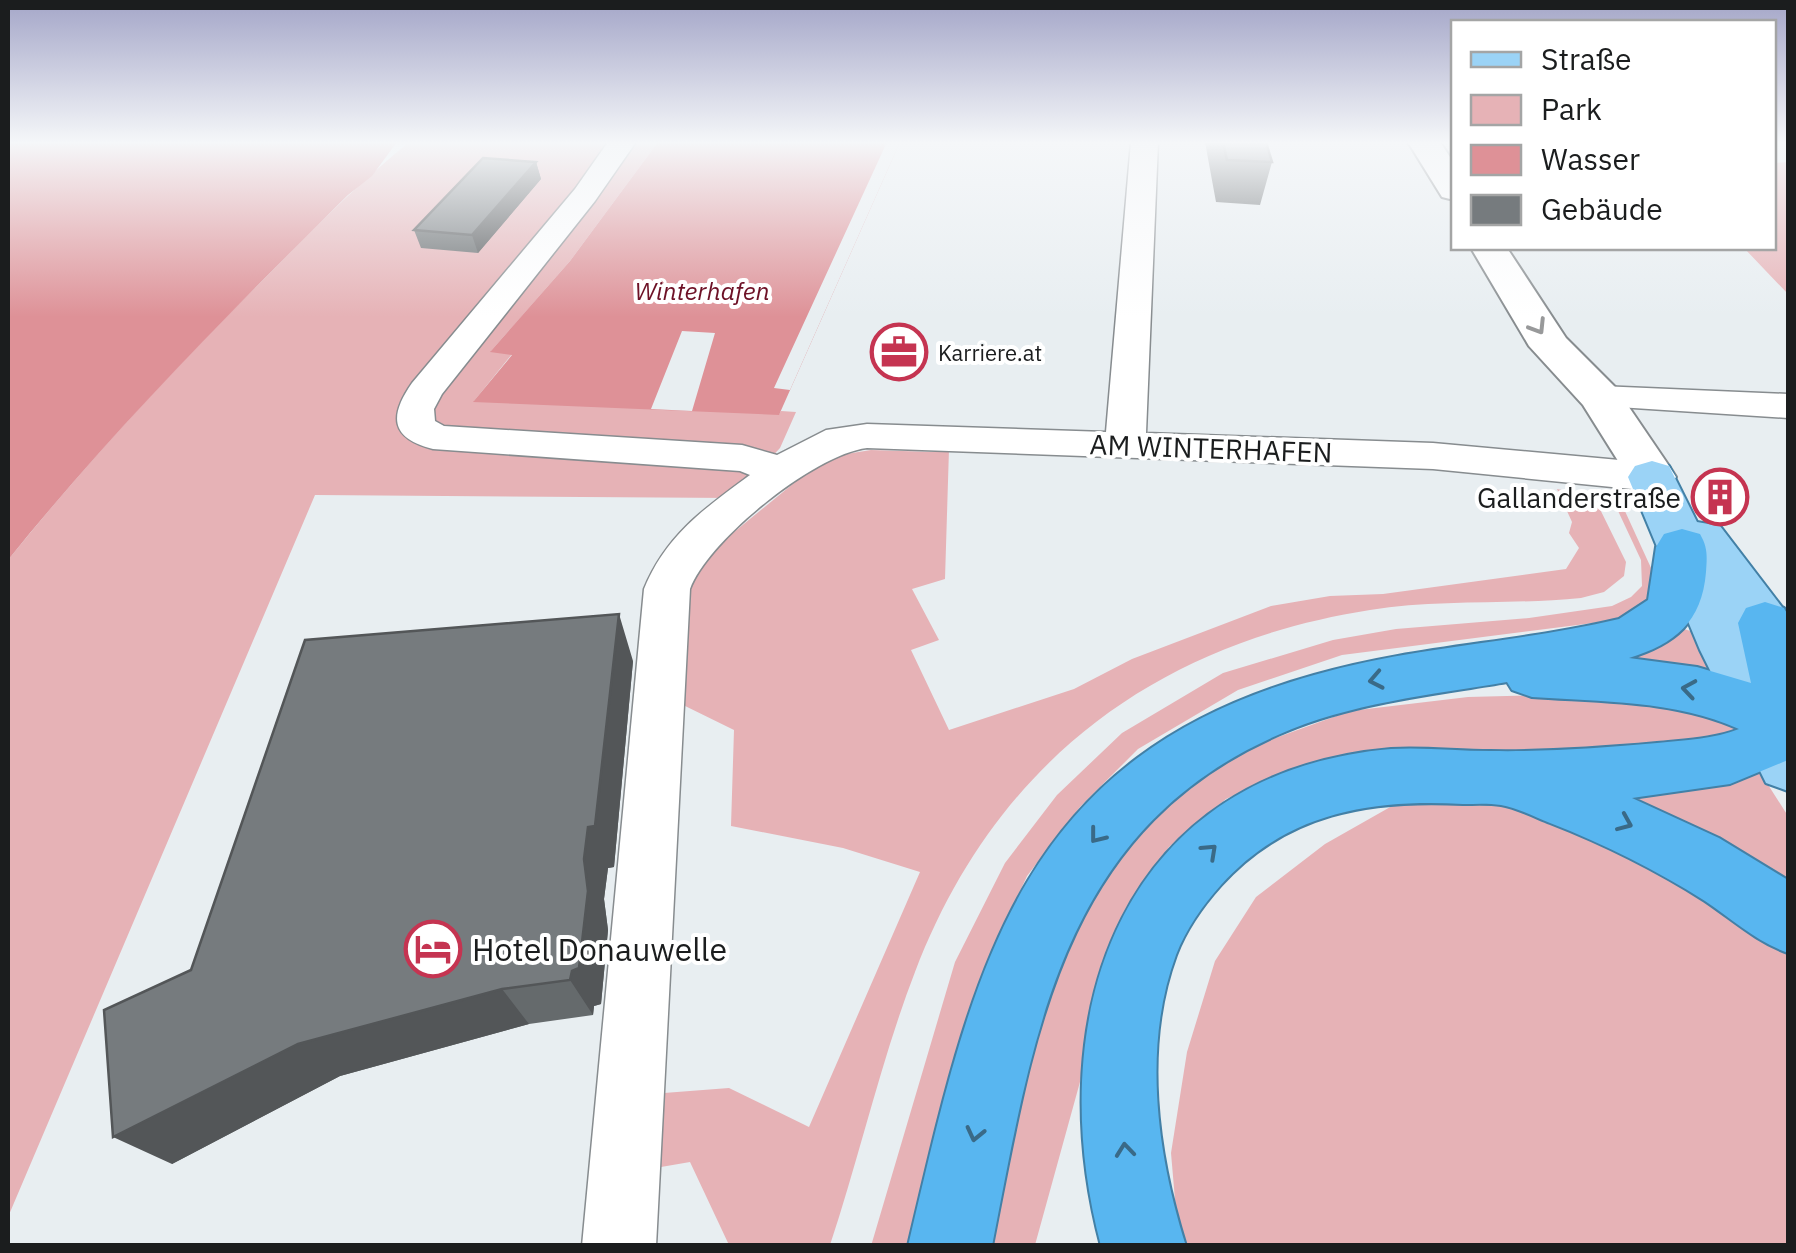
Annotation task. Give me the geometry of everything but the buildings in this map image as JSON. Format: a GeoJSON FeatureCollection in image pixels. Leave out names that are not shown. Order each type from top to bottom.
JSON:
{"type":"FeatureCollection","features":[{"type":"Feature","properties":{"kind":"highway"},"geometry":{"type":"LineString","coordinates":[[950,1246],[983,1099],[1025,960],[1050,906],[1078,860],[1110,819],[1147,782],[1188,750],[1232,728],[1332,690],[1626,637],[1661,621],[1675,599],[1682,547]]}},
{"type":"Feature","properties":{"kind":"highway"},"geometry":{"type":"LineString","coordinates":[[1144,1246],[1125,1157],[1120,1086],[1122,1025],[1133,973],[1156,917],[1183,878],[1213,846],[1248,820],[1313,789],[1394,776],[1500,778],[1624,772],[1706,762],[1764,745],[1778,732],[1782,702],[1777,640]]}},
{"type":"Feature","properties":{"kind":"highway"},"geometry":{"type":"LineString","coordinates":[[1464,668],[1676,686],[1724,696],[1778,732]]}},
{"type":"Feature","properties":{"kind":"highway"},"geometry":{"type":"LineString","coordinates":[[1500,778],[1650,834],[1734,881],[1788,920]]}},
{"type":"Feature","properties":{"kind":"main road"},"geometry":{"type":"LineString","coordinates":[[1490,250],[1550,346],[1600,397],[1652,477],[1777,640]]}},
{"type":"Feature","properties":{"kind":"main road"},"geometry":{"type":"LineString","coordinates":[[1523,250],[1589,348],[1600,397]]}},
{"type":"Feature","properties":{"kind":"main road"},"geometry":{"type":"LineString","coordinates":[[1652,477],[1682,547],[1778,732]]}},
{"type":"Feature","properties":{"kind":"street"},"geometry":{"type":"LineString","coordinates":[[581,200],[425,391],[416,410],[416,426],[433,437],[451,440],[742,458],[762,464],[778,475]]}},
{"type":"Feature","properties":{"kind":"street"},"geometry":{"type":"LineString","coordinates":[[1125,444],[1141,200]]}},
{"type":"Feature","properties":{"kind":"street"},"geometry":{"type":"LineString","coordinates":[[1600,397],[1788,406]]}},
{"type":"Feature","properties":{"kind":"street","name":"AM WINTERHAFEN"},"geometry":{"type":"LineString","coordinates":[[619,1246],[667,590],[677,562],[693,540],[778,475],[819,448],[867,436],[1433,456],[1652,477]]}},
{"type":"Feature","properties":{"kind":"green space"},"geometry":{"type":"Polygon","coordinates":[[[344,200],[615,200],[570,261],[491,351],[512,354],[474,401],[796,412],[780,448],[733,498],[315,495],[8,1217],[8,560],[198,346],[344,200]]]}},
{"type":"Feature","properties":{"kind":"green space"},"geometry":{"type":"Polygon","coordinates":[[[1776,200],[1788,200],[1788,294],[1746,250],[1776,250],[1776,200]]]}},
{"type":"Feature","properties":{"kind":"green space"},"geometry":{"type":"Polygon","coordinates":[[[943,446],[949,449],[945,579],[912,589],[939,640],[911,650],[949,730],[1074,689],[1132,659],[1271,606],[1566,569],[1579,548],[1569,533],[1572,522],[1557,489],[1594,497],[1626,562],[1624,576],[1604,592],[1581,598],[1396,607],[1291,627],[1218,652],[1152,685],[1091,726],[1036,775],[989,833],[948,898],[903,1005],[830,1245],[729,1245],[690,1162],[661,1167],[664,1093],[729,1088],[809,1127],[920,872],[843,848],[731,826],[734,730],[679,703],[690,584],[717,546],[811,469],[840,455],[871,450],[934,452],[943,446]]]}},
{"type":"Feature","properties":{"kind":"green space"},"geometry":{"type":"Polygon","coordinates":[[[1612,498],[1624,509],[1657,581],[1652,599],[1625,619],[1342,655],[1238,690],[1138,749],[1080,807],[1027,876],[984,970],[908,1245],[871,1246],[955,962],[1005,863],[1057,795],[1122,733],[1223,673],[1333,640],[1396,629],[1529,618],[1612,606],[1631,597],[1642,586],[1641,560],[1612,498]]]}},
{"type":"Feature","properties":{"kind":"green space"},"geometry":{"type":"Polygon","coordinates":[[[1684,629],[1697,633],[1708,667],[1702,672],[1580,663],[1654,646],[1684,629]]]}},
{"type":"Feature","properties":{"kind":"green space"},"geometry":{"type":"Polygon","coordinates":[[[1612,693],[1729,715],[1737,732],[1697,745],[1575,752],[1374,754],[1295,767],[1226,799],[1169,847],[1128,908],[1035,1245],[985,1246],[1022,1086],[1059,970],[1103,874],[1162,804],[1245,749],[1350,711],[1468,697],[1612,693]]]}},
{"type":"Feature","properties":{"kind":"green space"},"geometry":{"type":"Polygon","coordinates":[[[1758,769],[1788,816],[1788,900],[1570,787],[1758,769]]]}},
{"type":"Feature","properties":{"kind":"green space"},"geometry":{"type":"Polygon","coordinates":[[[1467,791],[1575,818],[1788,934],[1788,1245],[1179,1246],[1171,1153],[1187,1052],[1215,961],[1256,897],[1325,844],[1392,806],[1467,791]]]}},
{"type":"Feature","properties":{"kind":"water"},"geometry":{"type":"Polygon","coordinates":[[[8,200],[343,200],[130,419],[8,560],[8,200]]]}},
{"type":"Feature","properties":{"kind":"water","name":"Winterhafen"},"geometry":{"type":"Polygon","coordinates":[[[615,200],[874,200],[779,415],[473,402],[512,355],[490,352],[570,261],[615,200]]]}},
{"type":"Feature","properties":{"kind":"pier"},"geometry":{"type":"Polygon","coordinates":[[[860,200],[874,200],[790,390],[774,388],[860,200]]]}},
{"type":"Feature","properties":{"kind":"pier"},"geometry":{"type":"Polygon","coordinates":[[[682,331],[715,333],[692,411],[651,409],[682,331]]]}},
{"type":"Feature","properties":{"kind":"place","name":"Karriere.at"},"geometry":{"type":"Point","coordinates":[899,352]}},
{"type":"Feature","properties":{"kind":"place","name":"Gallanderstraße"},"geometry":{"type":"Point","coordinates":[1720,497]}},
{"type":"Feature","properties":{"kind":"place","name":"Hotel Donauwelle"},"geometry":{"type":"Point","coordinates":[433,949]}}]}
